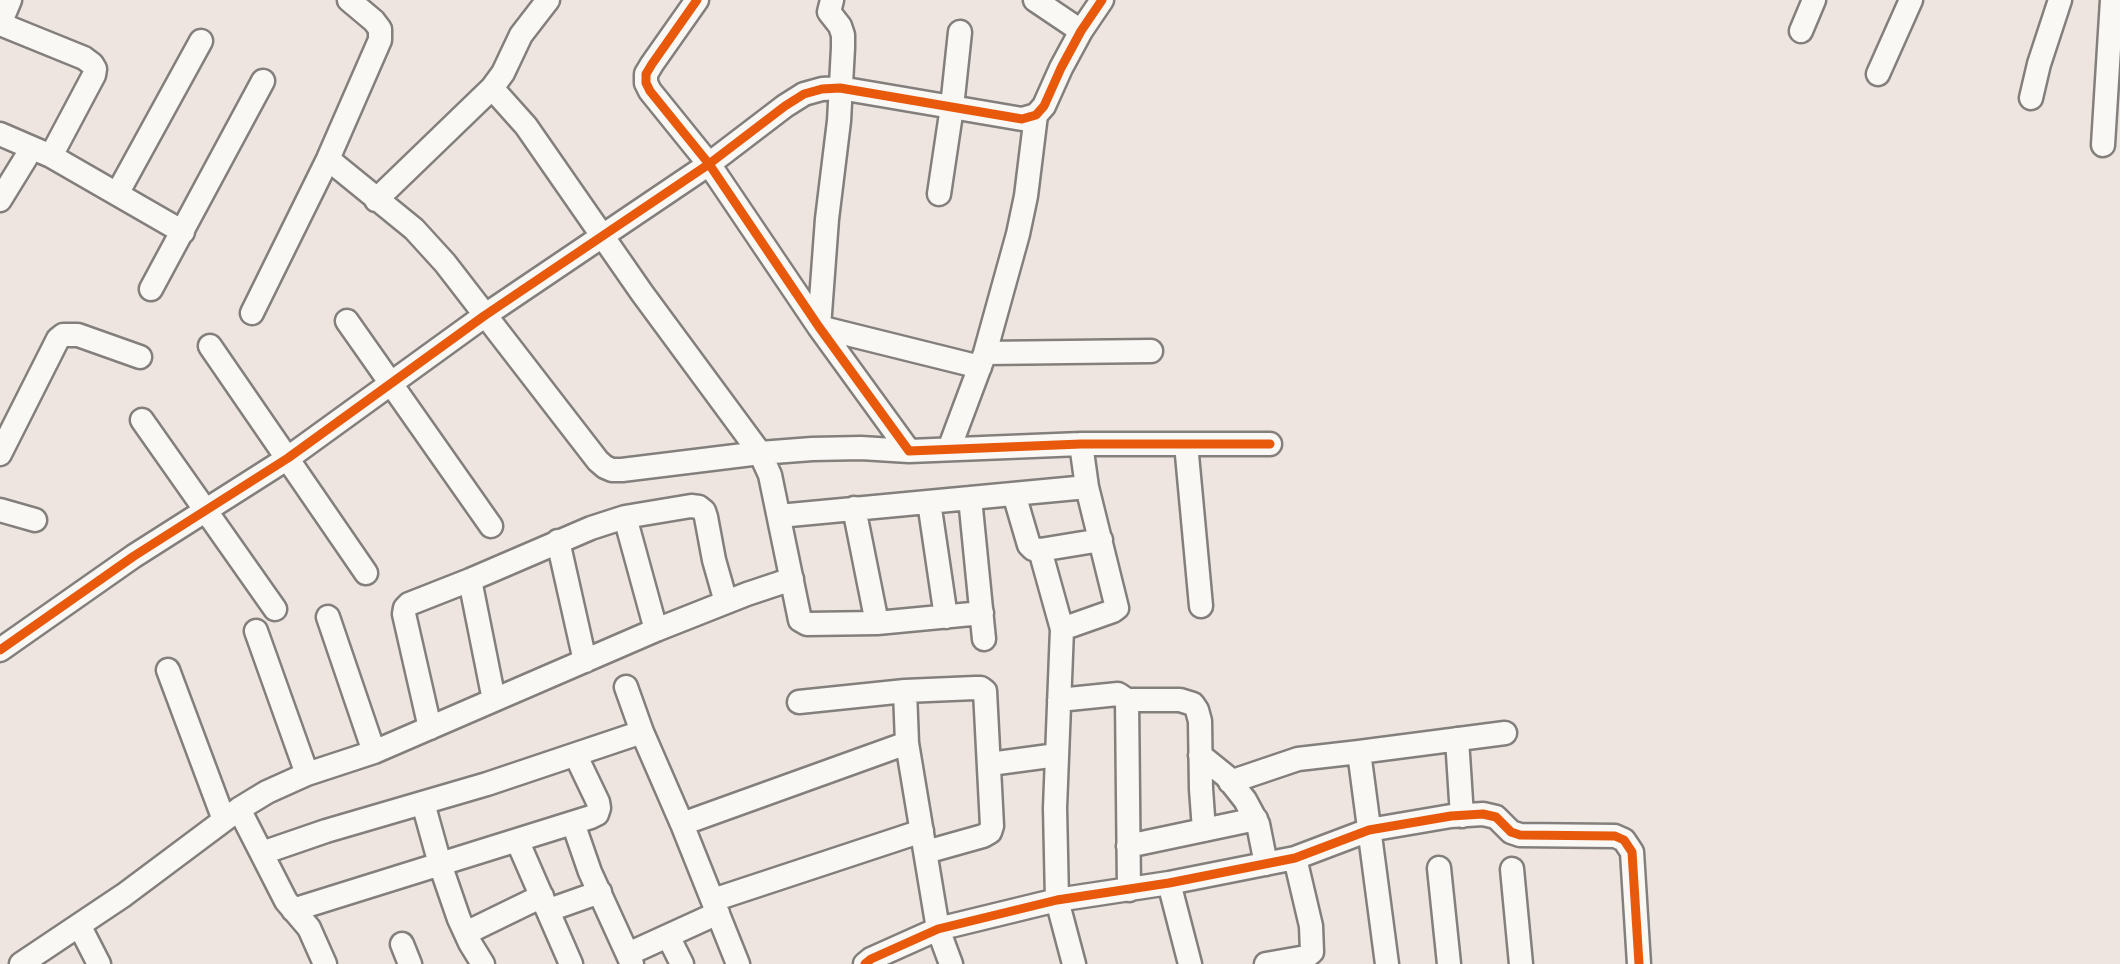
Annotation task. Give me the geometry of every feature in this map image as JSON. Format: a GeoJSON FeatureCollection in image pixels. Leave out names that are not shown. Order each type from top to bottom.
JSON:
{"type":"FeatureCollection","features":[{"type":"Feature","properties":{"kind":"street"},"geometry":{"type":"LineString","coordinates":[[0,200],[41,152],[94,75],[92,64],[84,58],[0,24],[10,0]]}},
{"type":"Feature","properties":{"kind":"street"},"geometry":{"type":"LineString","coordinates":[[376,200],[492,88],[503,73],[521,35],[548,0]]}},
{"type":"Feature","properties":{"kind":"street"},"geometry":{"type":"LineString","coordinates":[[819,327],[827,219],[839,121],[843,35],[840,26],[829,12],[832,0]]}},
{"type":"Feature","properties":{"kind":"street"},"geometry":{"type":"LineString","coordinates":[[1035,0],[1082,31]]}},
{"type":"Feature","properties":{"kind":"street"},"geometry":{"type":"LineString","coordinates":[[0,650],[134,556],[288,458],[484,316],[708,164],[804,94],[822,88],[840,88],[1022,119],[1036,115],[1044,106],[1061,68],[1102,0]]}},
{"type":"Feature","properties":{"kind":"street"},"geometry":{"type":"LineString","coordinates":[[1801,31],[1814,0]]}},
{"type":"Feature","properties":{"kind":"street"},"geometry":{"type":"LineString","coordinates":[[1878,74],[1911,0]]}},
{"type":"Feature","properties":{"kind":"street"},"geometry":{"type":"LineString","coordinates":[[2031,98],[2060,0]]}},
{"type":"Feature","properties":{"kind":"street"},"geometry":{"type":"LineString","coordinates":[[2103,145],[2113,0],[2120,3]]}},
{"type":"Feature","properties":{"kind":"street"},"geometry":{"type":"LineString","coordinates":[[252,313],[328,159],[380,40],[380,29],[354,2]]}},
{"type":"Feature","properties":{"kind":"street"},"geometry":{"type":"LineString","coordinates":[[691,2],[646,74],[646,83],[708,164],[819,327],[909,451]]}},
{"type":"Feature","properties":{"kind":"street"},"geometry":{"type":"LineString","coordinates":[[939,194],[960,32]]}},
{"type":"Feature","properties":{"kind":"street"},"geometry":{"type":"LineString","coordinates":[[117,195],[201,41]]}},
{"type":"Feature","properties":{"kind":"street"},"geometry":{"type":"LineString","coordinates":[[151,289],[263,81]]}},
{"type":"Feature","properties":{"kind":"street"},"geometry":{"type":"LineString","coordinates":[[492,88],[526,126],[601,236],[760,453],[770,475],[799,616],[804,623],[877,623],[982,613]]}},
{"type":"Feature","properties":{"kind":"street"},"geometry":{"type":"LineString","coordinates":[[949,449],[983,360],[1018,234],[1026,196],[1036,115]]}},
{"type":"Feature","properties":{"kind":"street"},"geometry":{"type":"LineString","coordinates":[[0,134],[41,152],[183,232]]}},
{"type":"Feature","properties":{"kind":"street"},"geometry":{"type":"LineString","coordinates":[[328,159],[414,230],[445,263],[598,461],[612,470],[822,448],[909,451],[1081,444],[1270,444]]}},
{"type":"Feature","properties":{"kind":"street"},"geometry":{"type":"LineString","coordinates":[[347,321],[491,526]]}},
{"type":"Feature","properties":{"kind":"street"},"geometry":{"type":"LineString","coordinates":[[819,327],[983,360],[1151,351]]}},
{"type":"Feature","properties":{"kind":"street"},"geometry":{"type":"LineString","coordinates":[[0,454],[58,339],[63,335],[78,335],[140,357]]}},
{"type":"Feature","properties":{"kind":"street"},"geometry":{"type":"LineString","coordinates":[[210,346],[366,573]]}},
{"type":"Feature","properties":{"kind":"street"},"geometry":{"type":"LineString","coordinates":[[142,420],[275,609]]}},
{"type":"Feature","properties":{"kind":"street"},"geometry":{"type":"LineString","coordinates":[[1062,629],[1117,608],[1087,487],[1081,444]]}},
{"type":"Feature","properties":{"kind":"street"},"geometry":{"type":"LineString","coordinates":[[1186,444],[1201,606]]}},
{"type":"Feature","properties":{"kind":"street"},"geometry":{"type":"LineString","coordinates":[[779,516],[1087,487]]}},
{"type":"Feature","properties":{"kind":"street"},"geometry":{"type":"LineString","coordinates":[[1014,494],[1029,545],[1033,549],[1040,550],[1101,540]]}},
{"type":"Feature","properties":{"kind":"street"},"geometry":{"type":"LineString","coordinates":[[970,498],[984,639]]}},
{"type":"Feature","properties":{"kind":"street"},"geometry":{"type":"LineString","coordinates":[[929,502],[946,616]]}},
{"type":"Feature","properties":{"kind":"street"},"geometry":{"type":"LineString","coordinates":[[430,728],[404,614],[409,604],[591,528],[625,517],[691,506],[699,507],[704,511],[726,602]]}},
{"type":"Feature","properties":{"kind":"street"},"geometry":{"type":"LineString","coordinates":[[854,508],[877,623]]}},
{"type":"Feature","properties":{"kind":"street"},"geometry":{"type":"LineString","coordinates":[[0,510],[35,520]]}},
{"type":"Feature","properties":{"kind":"street"},"geometry":{"type":"LineString","coordinates":[[625,517],[656,630]]}},
{"type":"Feature","properties":{"kind":"street"},"geometry":{"type":"LineString","coordinates":[[558,541],[585,661]]}},
{"type":"Feature","properties":{"kind":"street"},"geometry":{"type":"LineString","coordinates":[[1040,550],[1062,629],[1054,808],[1057,900],[1074,964]]}},
{"type":"Feature","properties":{"kind":"street"},"geometry":{"type":"LineString","coordinates":[[21,964],[267,792],[307,774],[374,752],[656,630],[792,579]]}},
{"type":"Feature","properties":{"kind":"street"},"geometry":{"type":"LineString","coordinates":[[470,580],[494,700]]}},
{"type":"Feature","properties":{"kind":"street"},"geometry":{"type":"LineString","coordinates":[[328,617],[374,752]]}},
{"type":"Feature","properties":{"kind":"street"},"geometry":{"type":"LineString","coordinates":[[256,631],[307,774]]}},
{"type":"Feature","properties":{"kind":"street"},"geometry":{"type":"LineString","coordinates":[[168,670],[232,815],[262,854],[293,910],[309,928],[325,964]]}},
{"type":"Feature","properties":{"kind":"street"},"geometry":{"type":"LineString","coordinates":[[626,687],[642,732],[738,964]]}},
{"type":"Feature","properties":{"kind":"street"},"geometry":{"type":"LineString","coordinates":[[573,823],[590,872],[629,961],[715,906],[924,842],[983,836],[990,832],[992,816],[990,764],[985,691],[981,688],[905,691],[799,702]]}},
{"type":"Feature","properties":{"kind":"street"},"geometry":{"type":"LineString","coordinates":[[905,691],[907,743],[938,928],[951,964]]}},
{"type":"Feature","properties":{"kind":"street"},"geometry":{"type":"LineString","coordinates":[[1059,700],[1118,693],[1127,700],[1180,700],[1193,704],[1200,721],[1204,830]]}},
{"type":"Feature","properties":{"kind":"street"},"geometry":{"type":"LineString","coordinates":[[1127,700],[1129,890]]}},
{"type":"Feature","properties":{"kind":"street"},"geometry":{"type":"LineString","coordinates":[[262,854],[326,831],[576,756],[642,732]]}},
{"type":"Feature","properties":{"kind":"street"},"geometry":{"type":"LineString","coordinates":[[1230,782],[1298,759],[1505,733]]}},
{"type":"Feature","properties":{"kind":"street"},"geometry":{"type":"LineString","coordinates":[[1457,740],[1462,816]]}},
{"type":"Feature","properties":{"kind":"street"},"geometry":{"type":"LineString","coordinates":[[682,824],[907,743]]}},
{"type":"Feature","properties":{"kind":"street"},"geometry":{"type":"LineString","coordinates":[[1359,752],[1387,964]]}},
{"type":"Feature","properties":{"kind":"street"},"geometry":{"type":"LineString","coordinates":[[990,764],[1057,755]]}},
{"type":"Feature","properties":{"kind":"street"},"geometry":{"type":"LineString","coordinates":[[1200,755],[1230,782],[1245,800],[1256,819],[1266,864]]}},
{"type":"Feature","properties":{"kind":"street"},"geometry":{"type":"LineString","coordinates":[[293,910],[591,818],[597,814],[599,808],[576,756]]}},
{"type":"Feature","properties":{"kind":"street"},"geometry":{"type":"LineString","coordinates":[[423,803],[440,864],[466,933],[483,964]]}},
{"type":"Feature","properties":{"kind":"street"},"geometry":{"type":"LineString","coordinates":[[865,964],[871,959],[938,928],[1057,900],[1169,883],[1296,858],[1369,830],[1490,814],[1511,832],[1520,835],[1615,836],[1624,840],[1632,852],[1639,964]]}},
{"type":"Feature","properties":{"kind":"street"},"geometry":{"type":"LineString","coordinates":[[1128,846],[1256,819]]}},
{"type":"Feature","properties":{"kind":"street"},"geometry":{"type":"LineString","coordinates":[[517,840],[571,964]]}},
{"type":"Feature","properties":{"kind":"street"},"geometry":{"type":"LineString","coordinates":[[1266,964],[1306,957],[1312,952],[1311,926],[1296,858]]}},
{"type":"Feature","properties":{"kind":"street"},"geometry":{"type":"LineString","coordinates":[[1439,868],[1449,964]]}},
{"type":"Feature","properties":{"kind":"street"},"geometry":{"type":"LineString","coordinates":[[1512,869],[1521,964]]}},
{"type":"Feature","properties":{"kind":"street"},"geometry":{"type":"LineString","coordinates":[[1169,883],[1190,964]]}},
{"type":"Feature","properties":{"kind":"street"},"geometry":{"type":"LineString","coordinates":[[466,933],[546,903],[600,892]]}},
{"type":"Feature","properties":{"kind":"street"},"geometry":{"type":"LineString","coordinates":[[79,925],[99,964]]}},
{"type":"Feature","properties":{"kind":"street"},"geometry":{"type":"LineString","coordinates":[[668,936],[682,964]]}},
{"type":"Feature","properties":{"kind":"cycle path"},"geometry":{"type":"LineString","coordinates":[[697,0],[652,64],[646,74],[646,83],[709,164],[819,327],[909,451],[1081,444],[1270,444]]}},
{"type":"Feature","properties":{"kind":"cycle path"},"geometry":{"type":"LineString","coordinates":[[0,650],[134,556],[288,458],[484,316],[709,164],[804,94],[822,89],[840,88],[1022,119],[1036,115],[1044,106],[1081,31],[1102,0]]}},
{"type":"Feature","properties":{"kind":"cycle path"},"geometry":{"type":"LineString","coordinates":[[865,964],[871,959],[938,929],[1057,900],[1169,883],[1295,858],[1369,830],[1451,816],[1483,814],[1496,817],[1511,832],[1520,835],[1615,836],[1624,840],[1632,852],[1639,964]]}}]}
